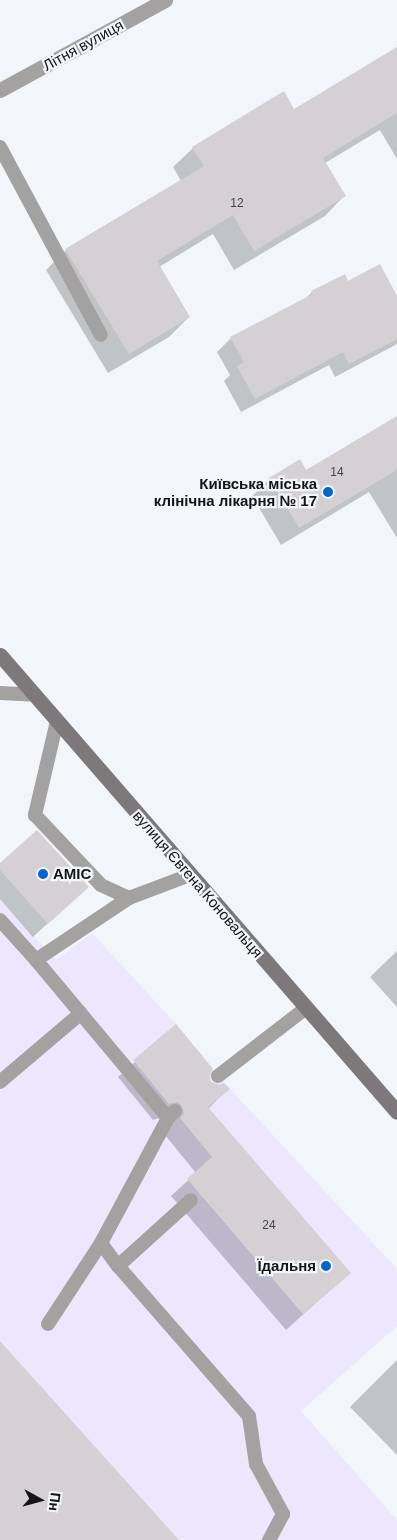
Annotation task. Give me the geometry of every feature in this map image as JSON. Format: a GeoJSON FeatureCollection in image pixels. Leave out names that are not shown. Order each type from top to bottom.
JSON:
{"type":"FeatureCollection","features":[{"type":"Feature","properties":{"kind":"main road","name":"вулиця Євгена Коновальця"},"geometry":{"type":"LineString","coordinates":[[0,655],[397,1112]]}},
{"type":"Feature","properties":{"kind":"street","name":"Літня вулиця"},"geometry":{"type":"LineString","coordinates":[[0,90],[165,0]]}},
{"type":"Feature","properties":{"kind":"lane"},"geometry":{"type":"LineString","coordinates":[[0,147],[101,335]]}},
{"type":"Feature","properties":{"kind":"lane"},"geometry":{"type":"LineString","coordinates":[[0,693],[35,695]]}},
{"type":"Feature","properties":{"kind":"lane"},"geometry":{"type":"LineString","coordinates":[[58,721],[35,815],[101,885],[129,898]]}},
{"type":"Feature","properties":{"kind":"lane"},"geometry":{"type":"LineString","coordinates":[[36,960],[129,898],[190,874]]}},
{"type":"Feature","properties":{"kind":"lane"},"geometry":{"type":"LineString","coordinates":[[0,920],[172,1114],[100,1243],[48,1324]]}},
{"type":"Feature","properties":{"kind":"lane"},"geometry":{"type":"LineString","coordinates":[[218,1076],[306,1008]]}},
{"type":"Feature","properties":{"kind":"lane"},"geometry":{"type":"LineString","coordinates":[[0,1082],[81,1013]]}},
{"type":"Feature","properties":{"kind":"lane"},"geometry":{"type":"LineString","coordinates":[[118,1266],[191,1200]]}},
{"type":"Feature","properties":{"kind":"lane"},"geometry":{"type":"LineString","coordinates":[[100,1243],[249,1416],[256,1464],[283,1514],[269,1540]]}},
{"type":"Feature","properties":{"kind":"shaded area"},"geometry":{"type":"Polygon","coordinates":[[[0,899],[56,960],[92,933],[176,1024],[230,1089],[397,1269],[397,1326],[301,1411],[397,1520],[397,1540],[0,1540],[0,899]]]}},
{"type":"Feature","properties":{"kind":"building"},"geometry":{"type":"Polygon","coordinates":[[[397,47],[397,113],[323,158],[346,196],[254,251],[233,215],[157,261],[190,317],[129,354],[65,249],[204,166],[192,147],[284,91],[294,109],[397,47]]]}},
{"type":"Feature","properties":{"kind":"building"},"geometry":{"type":"Polygon","coordinates":[[[380,264],[397,296],[397,339],[349,364],[343,352],[255,399],[237,366],[244,362],[230,337],[313,294],[311,291],[345,274],[348,281],[380,264]]]}},
{"type":"Feature","properties":{"kind":"building"},"geometry":{"type":"Polygon","coordinates":[[[397,416],[397,470],[299,528],[269,478],[300,459],[306,470],[397,416]]]}},
{"type":"Feature","properties":{"kind":"building"},"geometry":{"type":"Polygon","coordinates":[[[37,830],[89,887],[48,924],[0,870],[0,863],[37,830]]]}},
{"type":"Feature","properties":{"kind":"building"},"geometry":{"type":"Polygon","coordinates":[[[176,1024],[213,1069],[209,1077],[211,1082],[219,1085],[224,1083],[230,1089],[208,1107],[351,1273],[303,1314],[187,1179],[212,1157],[180,1118],[184,1113],[181,1105],[177,1102],[169,1104],[133,1060],[176,1024]]]}},
{"type":"Feature","properties":{"kind":"building"},"geometry":{"type":"Polygon","coordinates":[[[0,1341],[179,1540],[0,1540],[0,1341]]]}},
{"type":"Feature","properties":{"kind":"place","name":"Київська міська клінічна лікарня № 17"},"geometry":{"type":"Point","coordinates":[328,492]}},
{"type":"Feature","properties":{"kind":"place","name":"AMIC"},"geometry":{"type":"Point","coordinates":[43,874]}},
{"type":"Feature","properties":{"kind":"place","name":"Їдальня"},"geometry":{"type":"Point","coordinates":[326,1266]}}]}
